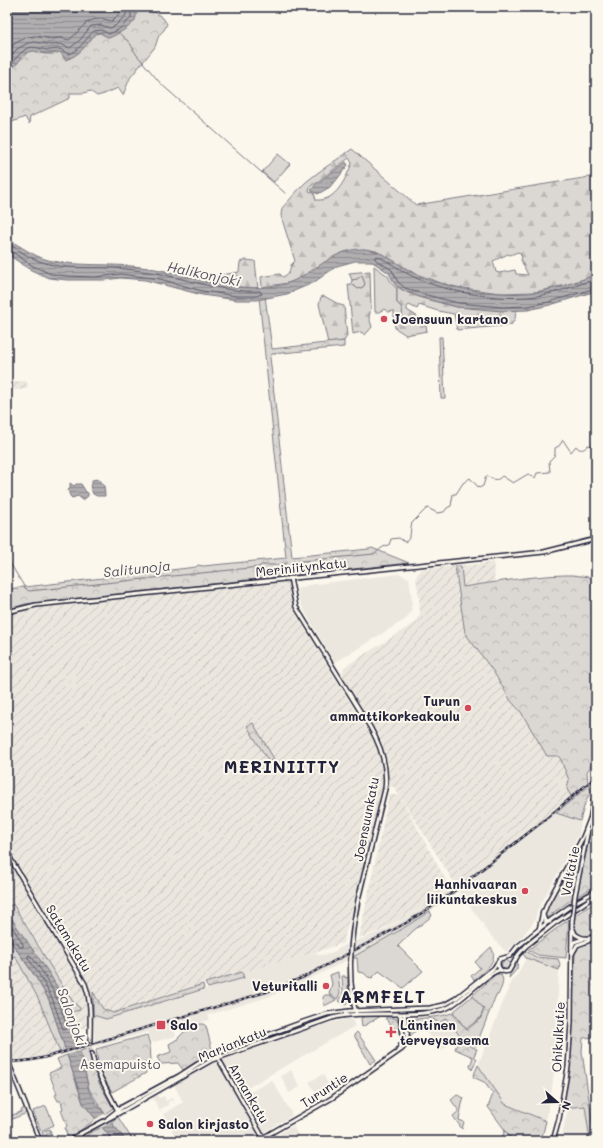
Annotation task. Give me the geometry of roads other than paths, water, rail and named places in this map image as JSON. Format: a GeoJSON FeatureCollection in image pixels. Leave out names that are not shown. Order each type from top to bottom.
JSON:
{"type":"FeatureCollection","features":[{"type":"Feature","properties":{"kind":"main road","name":"Meriniitynkatu"},"geometry":{"type":"LineString","coordinates":[[7,612],[36,606],[544,552],[596,539]]}},
{"type":"Feature","properties":{"kind":"main road","name":"Joensuunkatu"},"geometry":{"type":"LineString","coordinates":[[290,578],[296,607],[376,738],[384,758],[386,772],[385,790],[358,900],[350,943],[351,983],[357,1015]]}},
{"type":"Feature","properties":{"kind":"main road","name":"Valtatie"},"geometry":{"type":"LineString","coordinates":[[571,958],[572,922],[575,894],[596,788]]}},
{"type":"Feature","properties":{"kind":"main road"},"geometry":{"type":"LineString","coordinates":[[539,930],[541,915],[583,837],[590,819]]}},
{"type":"Feature","properties":{"kind":"main road","name":"Satamakatu"},"geometry":{"type":"LineString","coordinates":[[7,853],[86,984],[91,1005],[90,1040]]}},
{"type":"Feature","properties":{"kind":"main road"},"geometry":{"type":"LineString","coordinates":[[596,891],[576,902],[548,922],[517,947],[511,955],[502,958],[498,963],[501,970],[505,972],[510,971],[521,950],[555,923],[596,895]]}},
{"type":"Feature","properties":{"kind":"main road"},"geometry":{"type":"LineString","coordinates":[[547,904],[543,915],[545,921],[555,923]]}},
{"type":"Feature","properties":{"kind":"main road"},"geometry":{"type":"LineString","coordinates":[[572,922],[574,934],[579,938],[585,939]]}},
{"type":"Feature","properties":{"kind":"main road"},"geometry":{"type":"LineString","coordinates":[[571,947],[574,942],[595,936]]}},
{"type":"Feature","properties":{"kind":"main road"},"geometry":{"type":"LineString","coordinates":[[571,958],[577,945],[595,936]]}},
{"type":"Feature","properties":{"kind":"main road"},"geometry":{"type":"LineString","coordinates":[[507,957],[513,964]]}},
{"type":"Feature","properties":{"kind":"main road","name":"Ohikulkutie"},"geometry":{"type":"LineString","coordinates":[[553,1141],[559,1119],[568,1067],[571,1023],[571,958]]}},
{"type":"Feature","properties":{"kind":"main road","name":"Mariankatu"},"geometry":{"type":"LineString","coordinates":[[70,1141],[210,1056],[334,1013],[356,1010],[426,1009],[444,1005],[455,999],[494,968],[498,963]]}},
{"type":"Feature","properties":{"kind":"main road","name":"Mariankatu"},"geometry":{"type":"LineString","coordinates":[[153,1091],[218,1058],[321,1021],[336,1017],[357,1015],[431,1012],[450,1007],[494,973],[501,970]]}},
{"type":"Feature","properties":{"kind":"main road","name":"Turuntie"},"geometry":{"type":"LineString","coordinates":[[257,1141],[264,1139],[334,1097],[402,1048],[407,1041],[402,1014]]}},
{"type":"Feature","properties":{"kind":"main road"},"geometry":{"type":"LineString","coordinates":[[92,1054],[95,1067],[118,1111]]}},
{"type":"Feature","properties":{"kind":"main road","name":"Annankatu"},"geometry":{"type":"LineString","coordinates":[[218,1058],[264,1139]]}},
{"type":"Feature","properties":{"kind":"main road"},"geometry":{"type":"LineString","coordinates":[[7,1059],[40,1141]]}},
{"type":"Feature","properties":{"kind":"main road"},"geometry":{"type":"LineString","coordinates":[[75,1141],[81,1134]]}},
{"type":"Feature","properties":{"kind":"water"},"geometry":{"type":"Polygon","coordinates":[[[7,7],[135,7],[136,15],[135,20],[130,25],[112,37],[109,38],[100,33],[95,34],[82,50],[70,58],[65,60],[60,52],[45,54],[34,51],[29,52],[7,72],[7,7]]]}},
{"type":"Feature","properties":{"kind":"water"},"geometry":{"type":"Polygon","coordinates":[[[346,162],[348,165],[330,187],[318,194],[311,190],[316,184],[346,162]]]}},
{"type":"Feature","properties":{"kind":"water"},"geometry":{"type":"Polygon","coordinates":[[[7,239],[48,260],[82,264],[141,267],[244,288],[262,288],[281,285],[302,276],[340,254],[351,250],[362,249],[376,252],[390,258],[415,274],[458,288],[507,293],[536,292],[567,285],[596,275],[596,291],[528,310],[502,311],[457,307],[422,298],[404,291],[395,285],[389,273],[371,261],[355,261],[337,266],[313,283],[287,294],[257,300],[237,300],[202,295],[145,280],[120,278],[105,280],[67,280],[49,278],[31,270],[7,254],[7,239]]]}},
{"type":"Feature","properties":{"kind":"water"},"geometry":{"type":"Polygon","coordinates":[[[98,479],[104,485],[105,496],[97,496],[93,494],[90,486],[92,484],[92,480],[98,479]]]}},
{"type":"Feature","properties":{"kind":"water"},"geometry":{"type":"Polygon","coordinates":[[[70,483],[74,486],[76,484],[81,484],[88,493],[88,496],[83,500],[78,496],[72,498],[68,490],[70,489],[70,483]]]}},
{"type":"Feature","properties":{"kind":"water"},"geometry":{"type":"Polygon","coordinates":[[[7,911],[49,973],[60,993],[72,1030],[74,1032],[78,1052],[81,1054],[89,1091],[96,1103],[126,1141],[113,1141],[83,1103],[49,1000],[35,976],[7,936],[7,911]]]}},
{"type":"Feature","properties":{"kind":"waterway"},"geometry":{"type":"LineString","coordinates":[[120,34],[130,43],[136,54],[161,84],[285,193]]}},
{"type":"Feature","properties":{"kind":"waterway","name":"Salitunoja"},"geometry":{"type":"LineString","coordinates":[[292,562],[374,554],[383,547],[389,545],[391,539],[399,538],[405,542],[410,536],[412,523],[426,509],[428,508],[437,513],[444,512],[451,506],[453,494],[456,494],[463,483],[470,478],[479,488],[483,486],[486,476],[493,479],[497,479],[502,476],[513,483],[528,474],[535,478],[537,473],[550,472],[549,461],[555,455],[555,448],[559,446],[563,440],[571,452],[576,446],[579,449],[585,448],[588,445],[592,446],[594,440],[596,439]]}},
{"type":"Feature","properties":{"kind":"waterway","name":"Salitunoja"},"geometry":{"type":"LineString","coordinates":[[7,558],[25,588],[29,591],[259,567],[261,565],[281,565],[287,563]]}},
{"type":"Feature","properties":{"kind":"tunnel"},"geometry":{"type":"LineString","coordinates":[[90,1040],[92,1054]]}},
{"type":"Feature","properties":{"kind":"railway"},"geometry":{"type":"LineString","coordinates":[[7,1061],[28,1061],[61,1053],[266,992],[304,977],[406,923],[444,899],[542,822],[596,777]]}},
{"type":"Feature","properties":{"kind":"place","name":"Joensuun kartano"},"geometry":{"type":"Point","coordinates":[384,319]}},
{"type":"Feature","properties":{"kind":"place","name":"Turun ammattikorkeakoulu"},"geometry":{"type":"Point","coordinates":[468,708]}},
{"type":"Feature","properties":{"kind":"place","name":"Hanhivaaran liikuntakeskus"},"geometry":{"type":"Point","coordinates":[525,891]}},
{"type":"Feature","properties":{"kind":"place","name":"Veturitalli"},"geometry":{"type":"Point","coordinates":[326,986]}},
{"type":"Feature","properties":{"kind":"place","name":"Salo"},"geometry":{"type":"Point","coordinates":[161,1025]}},
{"type":"Feature","properties":{"kind":"place","name":"Läntinen terveysasema"},"geometry":{"type":"Point","coordinates":[391,1032]}},
{"type":"Feature","properties":{"kind":"place","name":"Salon kirjasto"},"geometry":{"type":"Point","coordinates":[150,1124]}},
{"type":"Feature","properties":{"kind":"district","name":"MERINIITTY"},"geometry":{"type":"Point","coordinates":[282,767]}},
{"type":"Feature","properties":{"kind":"district","name":"ARMFELT"},"geometry":{"type":"Point","coordinates":[383,997]}},
{"type":"Feature","properties":{"kind":"water label","name":"Halikonjoki"},"geometry":{"type":"Point","coordinates":[204,274]}},
{"type":"Feature","properties":{"kind":"water label","name":"Salonjoki"},"geometry":{"type":"Point","coordinates":[72,1017]}},
{"type":"Feature","properties":{"kind":"park label","name":"Asemapuisto"},"geometry":{"type":"Point","coordinates":[120,1064]}}]}
